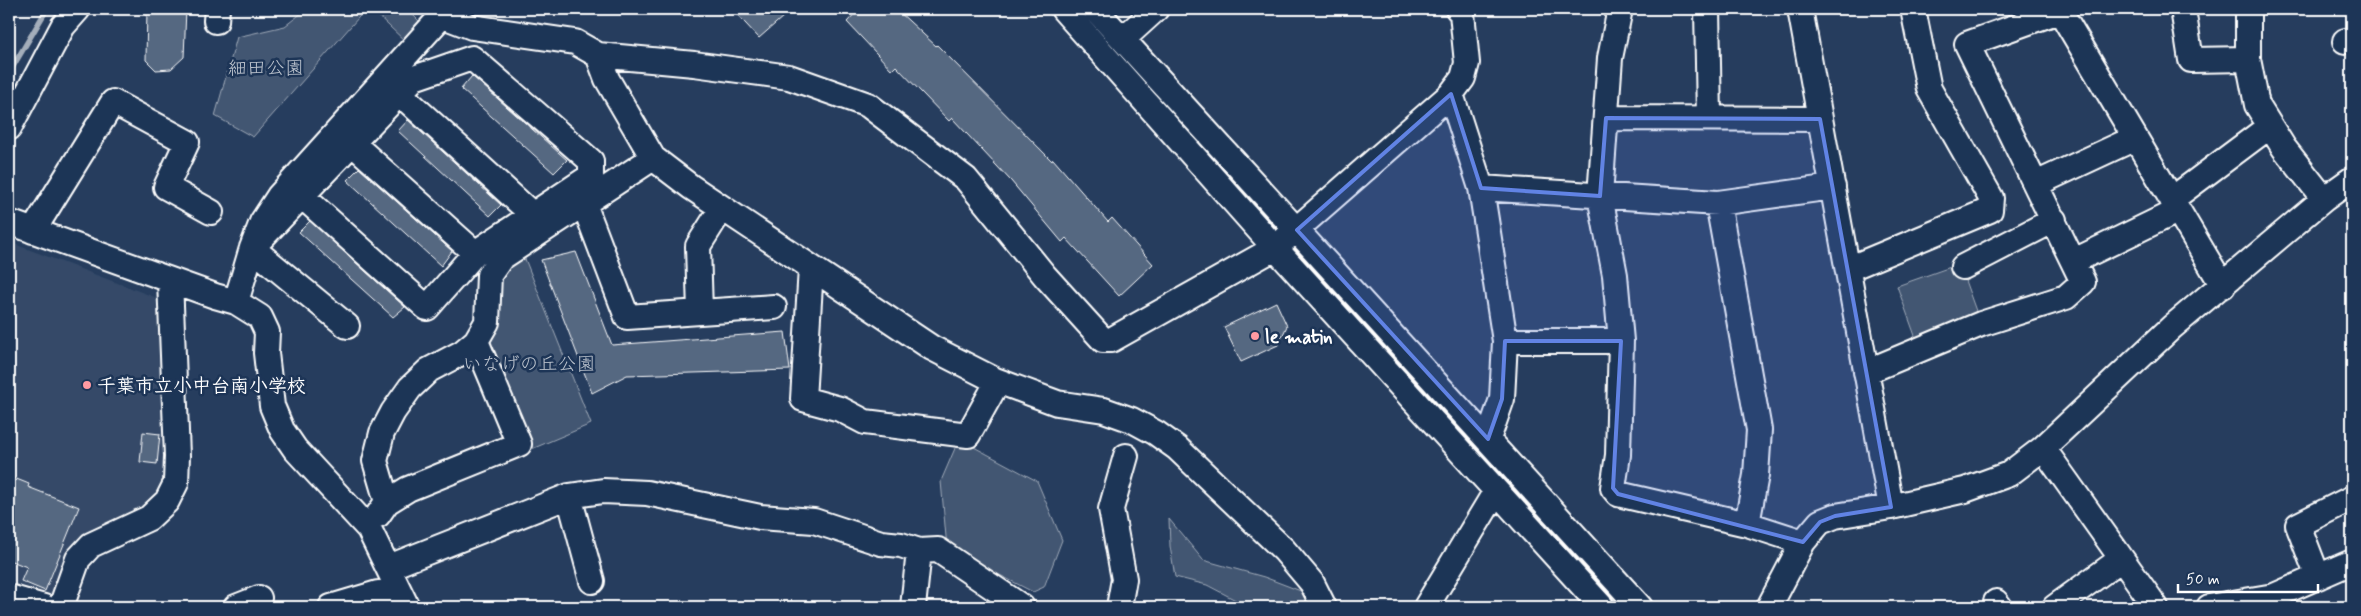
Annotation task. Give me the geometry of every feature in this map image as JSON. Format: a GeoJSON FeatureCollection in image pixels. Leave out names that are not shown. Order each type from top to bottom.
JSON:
{"type":"FeatureCollection","features":[{"type":"Feature","properties":{"kind":"street"},"geometry":{"type":"LineString","coordinates":[[9,128],[63,26],[78,9]]}},
{"type":"Feature","properties":{"kind":"street"},"geometry":{"type":"LineString","coordinates":[[1063,9],[1275,248],[1602,607]]}},
{"type":"Feature","properties":{"kind":"street"},"geometry":{"type":"LineString","coordinates":[[1096,9],[1640,607]]}},
{"type":"Feature","properties":{"kind":"street"},"geometry":{"type":"LineString","coordinates":[[1123,39],[1156,9]]}},
{"type":"Feature","properties":{"kind":"street"},"geometry":{"type":"LineString","coordinates":[[1620,9],[1610,58],[1600,196],[1615,274],[1621,341],[1618,455],[1613,488],[1618,494],[1747,524],[1803,542]]}},
{"type":"Feature","properties":{"kind":"street"},"geometry":{"type":"LineString","coordinates":[[1707,9],[1709,118]]}},
{"type":"Feature","properties":{"kind":"street"},"geometry":{"type":"LineString","coordinates":[[1800,9],[1891,507]]}},
{"type":"Feature","properties":{"kind":"street"},"geometry":{"type":"LineString","coordinates":[[2183,9],[2191,60],[2248,59]]}},
{"type":"Feature","properties":{"kind":"street"},"geometry":{"type":"LineString","coordinates":[[2248,9],[2248,59],[2257,105],[2284,148],[2324,199]]}},
{"type":"Feature","properties":{"kind":"street"},"geometry":{"type":"LineString","coordinates":[[236,302],[262,222],[279,196],[444,12],[472,27],[575,42],[598,55],[694,64],[789,77],[868,105],[966,179],[1045,276],[1102,340],[1112,340],[1275,248],[1451,94],[1463,78],[1467,63],[1461,10]]}},
{"type":"Feature","properties":{"kind":"street"},"geometry":{"type":"LineString","coordinates":[[1848,269],[1990,210],[1992,198],[1928,89],[1919,10]]}},
{"type":"Feature","properties":{"kind":"street"},"geometry":{"type":"LineString","coordinates":[[1866,372],[1982,324],[2066,296],[2083,282],[1967,44],[2059,10],[2223,286]]}},
{"type":"Feature","properties":{"kind":"street"},"geometry":{"type":"LineString","coordinates":[[598,55],[607,79],[653,158],[722,208],[932,348],[998,381],[1057,403],[1104,410],[1132,420],[1156,433],[1177,448],[1284,550],[1312,584],[1324,607]]}},
{"type":"Feature","properties":{"kind":"street"},"geometry":{"type":"LineString","coordinates":[[252,248],[414,78],[472,58],[591,161],[592,176],[475,254],[427,308],[302,196]]}},
{"type":"Feature","properties":{"kind":"street"},"geometry":{"type":"LineString","coordinates":[[399,93],[533,215]]}},
{"type":"Feature","properties":{"kind":"street"},"geometry":{"type":"LineString","coordinates":[[1451,94],[1481,188],[1505,341],[1502,399],[1488,439]]}},
{"type":"Feature","properties":{"kind":"street"},"geometry":{"type":"LineString","coordinates":[[33,231],[113,102],[187,142],[166,187],[211,212]]}},
{"type":"Feature","properties":{"kind":"street"},"geometry":{"type":"LineString","coordinates":[[1606,118],[1820,119]]}},
{"type":"Feature","properties":{"kind":"street"},"geometry":{"type":"LineString","coordinates":[[2074,261],[2174,205],[2270,126]]}},
{"type":"Feature","properties":{"kind":"street"},"geometry":{"type":"LineString","coordinates":[[2036,184],[2135,138]]}},
{"type":"Feature","properties":{"kind":"street"},"geometry":{"type":"LineString","coordinates":[[352,143],[475,254]]}},
{"type":"Feature","properties":{"kind":"street"},"geometry":{"type":"LineString","coordinates":[[386,502],[375,461],[382,433],[393,412],[410,388],[429,370],[463,352],[476,341],[487,322],[489,275],[501,258],[653,158]]}},
{"type":"Feature","properties":{"kind":"street"},"geometry":{"type":"LineString","coordinates":[[1769,607],[1803,542],[1820,522],[1835,516],[1891,507],[1965,490],[2009,474],[2043,448],[2172,327],[2324,199],[2352,179]]}},
{"type":"Feature","properties":{"kind":"street"},"geometry":{"type":"LineString","coordinates":[[1481,188],[1718,203],[1833,188]]}},
{"type":"Feature","properties":{"kind":"street"},"geometry":{"type":"LineString","coordinates":[[1718,203],[1759,430],[1756,475],[1747,524]]}},
{"type":"Feature","properties":{"kind":"street"},"geometry":{"type":"LineString","coordinates":[[584,204],[627,317],[774,307]]}},
{"type":"Feature","properties":{"kind":"street"},"geometry":{"type":"LineString","coordinates":[[700,312],[698,246],[722,208]]}},
{"type":"Feature","properties":{"kind":"street"},"geometry":{"type":"LineString","coordinates":[[1962,266],[2054,220]]}},
{"type":"Feature","properties":{"kind":"street"},"geometry":{"type":"LineString","coordinates":[[9,222],[236,302],[260,317],[267,332],[266,353],[272,406],[282,430],[296,449],[368,529],[389,567],[403,600]]}},
{"type":"Feature","properties":{"kind":"street"},"geometry":{"type":"LineString","coordinates":[[252,248],[347,326]]}},
{"type":"Feature","properties":{"kind":"street"},"geometry":{"type":"LineString","coordinates":[[811,268],[804,399],[840,409],[865,422],[968,435],[998,381]]}},
{"type":"Feature","properties":{"kind":"street"},"geometry":{"type":"LineString","coordinates":[[61,607],[78,559],[91,545],[149,518],[168,501],[176,483],[177,456],[170,280]]}},
{"type":"Feature","properties":{"kind":"street"},"geometry":{"type":"LineString","coordinates":[[368,529],[386,502],[408,489],[519,444],[476,341]]}},
{"type":"Feature","properties":{"kind":"street"},"geometry":{"type":"LineString","coordinates":[[1505,341],[1621,341]]}},
{"type":"Feature","properties":{"kind":"street"},"geometry":{"type":"LineString","coordinates":[[2043,448],[2156,607]]}},
{"type":"Feature","properties":{"kind":"street"},"geometry":{"type":"LineString","coordinates":[[1118,607],[1124,579],[1111,509],[1126,456]]}},
{"type":"Feature","properties":{"kind":"street"},"geometry":{"type":"LineString","coordinates":[[389,567],[568,496],[603,491],[647,494],[760,517],[814,521],[880,543],[901,545],[919,551],[938,550],[1022,607]]}},
{"type":"Feature","properties":{"kind":"street"},"geometry":{"type":"LineString","coordinates":[[1426,607],[1496,491]]}},
{"type":"Feature","properties":{"kind":"street"},"geometry":{"type":"LineString","coordinates":[[568,496],[592,581]]}},
{"type":"Feature","properties":{"kind":"street"},"geometry":{"type":"LineString","coordinates":[[2318,577],[2298,525],[2352,498]]}},
{"type":"Feature","properties":{"kind":"street"},"geometry":{"type":"LineString","coordinates":[[913,607],[919,551]]}},
{"type":"Feature","properties":{"kind":"street"},"geometry":{"type":"LineString","coordinates":[[2055,607],[2121,558]]}},
{"type":"Feature","properties":{"kind":"street"},"geometry":{"type":"LineString","coordinates":[[2209,607],[2274,596],[2352,562]]}},
{"type":"Feature","properties":{"kind":"street"},"geometry":{"type":"LineString","coordinates":[[331,607],[378,593],[403,600]]}},
{"type":"Feature","properties":{"kind":"street"},"geometry":{"type":"LineString","coordinates":[[9,597],[44,607]]}},
{"type":"Feature","properties":{"kind":"street"},"geometry":{"type":"LineString","coordinates":[[236,607],[259,598]]}},
{"type":"Feature","properties":{"kind":"highlighted area"},"geometry":{"type":"Polygon","coordinates":[[[1451,94],[1481,188],[1600,196],[1606,118],[1820,119],[1891,507],[1835,516],[1820,522],[1803,542],[1618,494],[1613,488],[1621,341],[1505,341],[1502,399],[1488,439],[1297,230],[1451,94]]]}},
{"type":"Feature","properties":{"kind":"shaded area","name":"千葉市立小中台南小学校"},"geometry":{"type":"Polygon","coordinates":[[[9,242],[157,298],[161,303],[169,468],[161,492],[50,594],[9,581],[9,242]]]}},
{"type":"Feature","properties":{"kind":"green space","name":"細田公園"},"geometry":{"type":"Polygon","coordinates":[[[307,9],[366,9],[253,137],[215,116],[237,37],[285,26],[307,9]]]}},
{"type":"Feature","properties":{"kind":"green space"},"geometry":{"type":"Polygon","coordinates":[[[371,9],[407,9],[423,25],[407,43],[371,9]]]}},
{"type":"Feature","properties":{"kind":"green space","name":"いなげの丘公園"},"geometry":{"type":"Polygon","coordinates":[[[523,254],[591,424],[527,451],[482,342],[498,276],[523,254]]]}},
{"type":"Feature","properties":{"kind":"green space"},"geometry":{"type":"Polygon","coordinates":[[[1959,264],[1980,322],[1918,344],[1897,286],[1959,264]]]}},
{"type":"Feature","properties":{"kind":"green space"},"geometry":{"type":"Polygon","coordinates":[[[959,439],[1037,481],[1062,540],[1044,587],[1033,592],[947,548],[941,481],[959,439]]]}},
{"type":"Feature","properties":{"kind":"green space"},"geometry":{"type":"Polygon","coordinates":[[[1169,519],[1203,560],[1264,577],[1306,593],[1314,607],[1249,607],[1207,585],[1175,577],[1170,546],[1169,519]]]}},
{"type":"Feature","properties":{"kind":"building"},"geometry":{"type":"Polygon","coordinates":[[[147,9],[186,9],[184,57],[171,69],[156,70],[146,60],[147,9]]]}},
{"type":"Feature","properties":{"kind":"building"},"geometry":{"type":"Polygon","coordinates":[[[732,9],[792,9],[759,38],[732,9]]]}},
{"type":"Feature","properties":{"kind":"building"},"geometry":{"type":"Polygon","coordinates":[[[859,9],[896,9],[937,45],[1052,161],[1053,159],[1108,222],[1112,218],[1153,264],[1119,296],[1066,238],[1062,242],[1011,181],[952,118],[949,121],[896,66],[892,70],[847,22],[859,9]]]}},
{"type":"Feature","properties":{"kind":"building"},"geometry":{"type":"Polygon","coordinates":[[[472,76],[567,160],[554,173],[461,89],[472,76]]]}},
{"type":"Feature","properties":{"kind":"building"},"geometry":{"type":"Polygon","coordinates":[[[408,120],[501,205],[490,216],[398,131],[408,120]]]}},
{"type":"Feature","properties":{"kind":"building"},"geometry":{"type":"Polygon","coordinates":[[[359,168],[452,251],[441,266],[347,180],[359,168]]]}},
{"type":"Feature","properties":{"kind":"building"},"geometry":{"type":"Polygon","coordinates":[[[310,221],[405,307],[393,317],[299,232],[310,221]]]}},
{"type":"Feature","properties":{"kind":"building"},"geometry":{"type":"Polygon","coordinates":[[[576,252],[612,345],[785,332],[790,370],[627,375],[592,393],[541,260],[576,252]]]}},
{"type":"Feature","properties":{"kind":"building","name":"le matin"},"geometry":{"type":"Polygon","coordinates":[[[1276,302],[1287,326],[1278,345],[1241,362],[1224,327],[1276,302]]]}},
{"type":"Feature","properties":{"kind":"building"},"geometry":{"type":"Polygon","coordinates":[[[143,432],[160,434],[157,464],[140,462],[143,432]]]}},
{"type":"Feature","properties":{"kind":"building"},"geometry":{"type":"Polygon","coordinates":[[[9,476],[29,484],[28,487],[79,507],[45,591],[21,581],[27,567],[9,560],[9,476]]]}},
{"type":"Feature","properties":{"kind":"waterway"},"geometry":{"type":"LineString","coordinates":[[9,73],[47,9]]}},
{"type":"Feature","properties":{"kind":"place","name":"le matin"},"geometry":{"type":"Point","coordinates":[1255,336]}},
{"type":"Feature","properties":{"kind":"place","name":"千葉市立小中台南小学校"},"geometry":{"type":"Point","coordinates":[87,385]}}]}
